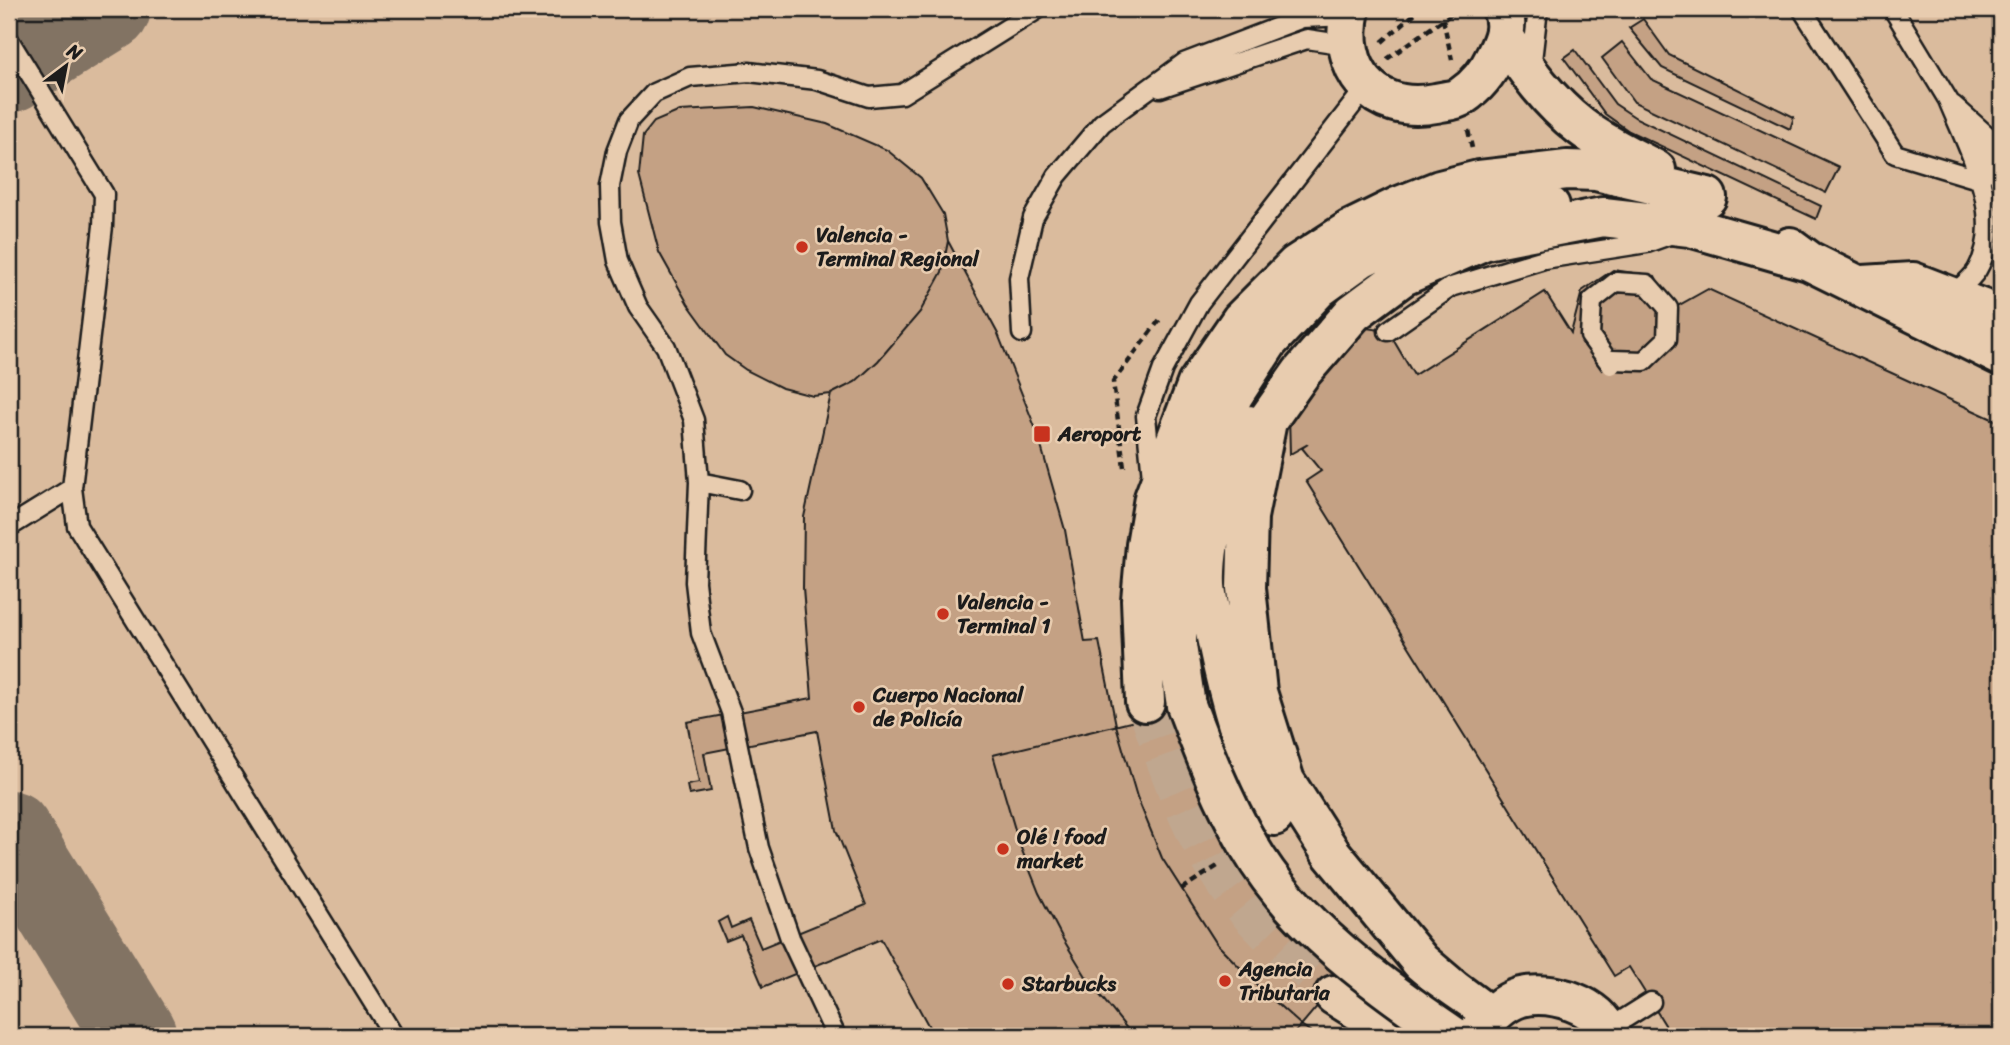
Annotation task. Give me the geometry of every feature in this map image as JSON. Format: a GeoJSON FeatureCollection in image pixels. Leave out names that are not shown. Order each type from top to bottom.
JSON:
{"type":"FeatureCollection","features":[{"type":"Feature","properties":{"kind":"street"},"geometry":{"type":"LineString","coordinates":[[1355,30],[1360,79],[1388,102],[1422,105],[1460,98],[1489,70],[1513,16]]}},
{"type":"Feature","properties":{"kind":"street"},"geometry":{"type":"LineString","coordinates":[[1513,16],[1530,76],[1578,125],[1698,212]]}},
{"type":"Feature","properties":{"kind":"street"},"geometry":{"type":"LineString","coordinates":[[1146,702],[1141,600],[1154,498],[1197,384],[1241,320],[1296,265],[1350,230],[1397,207],[1440,190],[1479,180],[1567,170],[1596,171],[1698,212]]}},
{"type":"Feature","properties":{"kind":"street"},"geometry":{"type":"LineString","coordinates":[[1402,1036],[1346,982],[1250,847],[1209,768],[1186,705],[1177,646],[1178,563],[1199,468],[1234,394],[1268,342],[1319,288],[1361,258],[1410,234],[1489,210],[1622,201],[1755,223],[1809,261],[2001,356]]}},
{"type":"Feature","properties":{"kind":"street"},"geometry":{"type":"LineString","coordinates":[[1474,1031],[1454,990],[1421,962],[1331,853],[1285,781],[1257,692],[1246,588],[1248,517],[1267,421],[1301,373],[1353,313],[1403,276],[1485,240],[1603,217],[1698,212]]}},
{"type":"Feature","properties":{"kind":"street"},"geometry":{"type":"LineString","coordinates":[[1858,285],[1913,282],[2001,316]]}},
{"type":"Feature","properties":{"kind":"street"},"geometry":{"type":"LineString","coordinates":[[1346,982],[1474,1031]]}},
{"type":"Feature","properties":{"kind":"street"},"geometry":{"type":"LineString","coordinates":[[1474,1031],[1520,998],[1553,995],[1584,1006],[1609,1033]]}},
{"type":"Feature","properties":{"kind":"lane"},"geometry":{"type":"LineString","coordinates":[[836,1036],[790,939],[759,848],[731,712],[701,633],[695,582],[699,482],[694,420],[666,346],[638,307],[618,261],[611,222],[610,186],[617,151],[629,120],[654,93],[690,77],[749,72],[817,80],[869,97],[902,94],[1038,9]]}},
{"type":"Feature","properties":{"kind":"lane"},"geometry":{"type":"LineString","coordinates":[[1802,9],[1895,154],[1981,180]]}},
{"type":"Feature","properties":{"kind":"lane"},"geometry":{"type":"LineString","coordinates":[[1893,9],[2001,180]]}},
{"type":"Feature","properties":{"kind":"lane"},"geometry":{"type":"LineString","coordinates":[[1022,333],[1019,278],[1033,218],[1057,176],[1102,122],[1184,63],[1302,18],[1355,30]]}},
{"type":"Feature","properties":{"kind":"lane"},"geometry":{"type":"LineString","coordinates":[[1146,92],[1307,39],[1355,30]]}},
{"type":"Feature","properties":{"kind":"lane"},"geometry":{"type":"LineString","coordinates":[[9,40],[104,194],[103,226],[72,488],[77,526],[394,1036]]}},
{"type":"Feature","properties":{"kind":"lane"},"geometry":{"type":"LineString","coordinates":[[1154,498],[1146,416],[1163,369],[1199,303],[1367,86]]}},
{"type":"Feature","properties":{"kind":"lane"},"geometry":{"type":"LineString","coordinates":[[1948,100],[1981,180],[1989,239],[1977,271],[1950,297]]}},
{"type":"Feature","properties":{"kind":"lane"},"geometry":{"type":"LineString","coordinates":[[1948,100],[2001,148]]}},
{"type":"Feature","properties":{"kind":"lane"},"geometry":{"type":"LineString","coordinates":[[1388,331],[1451,287],[1544,259],[1647,243],[1698,212]]}},
{"type":"Feature","properties":{"kind":"lane"},"geometry":{"type":"LineString","coordinates":[[1618,365],[1604,356],[1597,346],[1590,336],[1592,301],[1616,282],[1647,284],[1668,308],[1667,339],[1644,360],[1612,360],[1604,353],[1596,346],[1587,339],[1584,311],[1599,288],[1625,278],[1652,285],[1669,308],[1669,336],[1652,358],[1618,365]]}},
{"type":"Feature","properties":{"kind":"lane"},"geometry":{"type":"LineString","coordinates":[[699,482],[740,490]]}},
{"type":"Feature","properties":{"kind":"lane"},"geometry":{"type":"LineString","coordinates":[[9,527],[72,488]]}},
{"type":"Feature","properties":{"kind":"lane"},"geometry":{"type":"LineString","coordinates":[[1609,1033],[1651,1002]]}},
{"type":"Feature","properties":{"kind":"path"},"geometry":{"type":"LineString","coordinates":[[1355,30],[1420,9]]}},
{"type":"Feature","properties":{"kind":"shaded area"},"geometry":{"type":"Polygon","coordinates":[[[9,9],[2001,9],[2001,1036],[9,1036],[9,9]]]}},
{"type":"Feature","properties":{"kind":"building"},"geometry":{"type":"Polygon","coordinates":[[[1643,19],[1669,55],[1794,117],[1790,129],[1662,68],[1629,28],[1643,19]]]}},
{"type":"Feature","properties":{"kind":"building"},"geometry":{"type":"Polygon","coordinates":[[[1622,42],[1651,79],[1839,167],[1826,193],[1634,102],[1602,58],[1622,42]]]}},
{"type":"Feature","properties":{"kind":"building"},"geometry":{"type":"Polygon","coordinates":[[[1575,50],[1615,104],[1636,118],[1821,206],[1816,219],[1629,131],[1605,114],[1564,58],[1575,50]]]}},
{"type":"Feature","properties":{"kind":"building","name":"Valencia - Terminal Regional"},"geometry":{"type":"Polygon","coordinates":[[[754,107],[827,124],[887,150],[921,178],[943,214],[948,241],[942,272],[920,312],[878,361],[855,382],[831,394],[813,396],[782,388],[746,370],[725,355],[688,304],[659,252],[639,175],[643,136],[654,122],[680,111],[754,107]]]}},
{"type":"Feature","properties":{"kind":"building","name":"Valencia - Terminal 1"},"geometry":{"type":"Polygon","coordinates":[[[948,241],[998,334],[1037,432],[1065,530],[1085,642],[1099,641],[1116,725],[1137,797],[1162,858],[1217,944],[1260,988],[1317,1036],[934,1036],[881,939],[763,987],[741,935],[726,941],[718,922],[727,917],[731,928],[749,920],[761,948],[866,905],[836,830],[817,731],[704,753],[711,791],[689,795],[687,785],[699,783],[687,722],[812,698],[803,588],[804,517],[831,394],[855,382],[878,361],[920,312],[942,272],[948,241]]]}},
{"type":"Feature","properties":{"kind":"building"},"geometry":{"type":"Polygon","coordinates":[[[1613,270],[1655,276],[1672,309],[1708,289],[2001,423],[2001,1036],[1672,1036],[1629,967],[1614,976],[1306,481],[1321,471],[1302,448],[1308,444],[1290,454],[1289,414],[1359,327],[1388,331],[1414,375],[1545,292],[1571,333],[1582,291],[1613,270]]]}},
{"type":"Feature","properties":{"kind":"building"},"geometry":{"type":"Polygon","coordinates":[[[1185,709],[1348,970],[1292,1036],[1133,1036],[1090,983],[1063,939],[1039,893],[1019,843],[993,755],[1185,709]]]}},
{"type":"Feature","properties":{"kind":"taxiway"},"geometry":{"type":"LineString","coordinates":[[9,71],[109,9]]}},
{"type":"Feature","properties":{"kind":"taxiway"},"geometry":{"type":"LineString","coordinates":[[9,832],[135,1036]]}},
{"type":"Feature","properties":{"kind":"tunnel"},"geometry":{"type":"LineString","coordinates":[[1145,702],[1169,770],[1209,859],[1260,926],[1334,995]]}},
{"type":"Feature","properties":{"kind":"place","name":"Valencia - Terminal Regional"},"geometry":{"type":"Point","coordinates":[802,247]}},
{"type":"Feature","properties":{"kind":"place","name":"Aeroport"},"geometry":{"type":"Point","coordinates":[1042,434]}},
{"type":"Feature","properties":{"kind":"place","name":"Valencia - Terminal 1"},"geometry":{"type":"Point","coordinates":[943,614]}},
{"type":"Feature","properties":{"kind":"place","name":"Cuerpo Nacional de Policía"},"geometry":{"type":"Point","coordinates":[859,707]}},
{"type":"Feature","properties":{"kind":"place","name":"Olé ! food market"},"geometry":{"type":"Point","coordinates":[1003,849]}},
{"type":"Feature","properties":{"kind":"place","name":"Agencia Tributaria"},"geometry":{"type":"Point","coordinates":[1225,981]}},
{"type":"Feature","properties":{"kind":"place","name":"Starbucks"},"geometry":{"type":"Point","coordinates":[1008,984]}}]}
